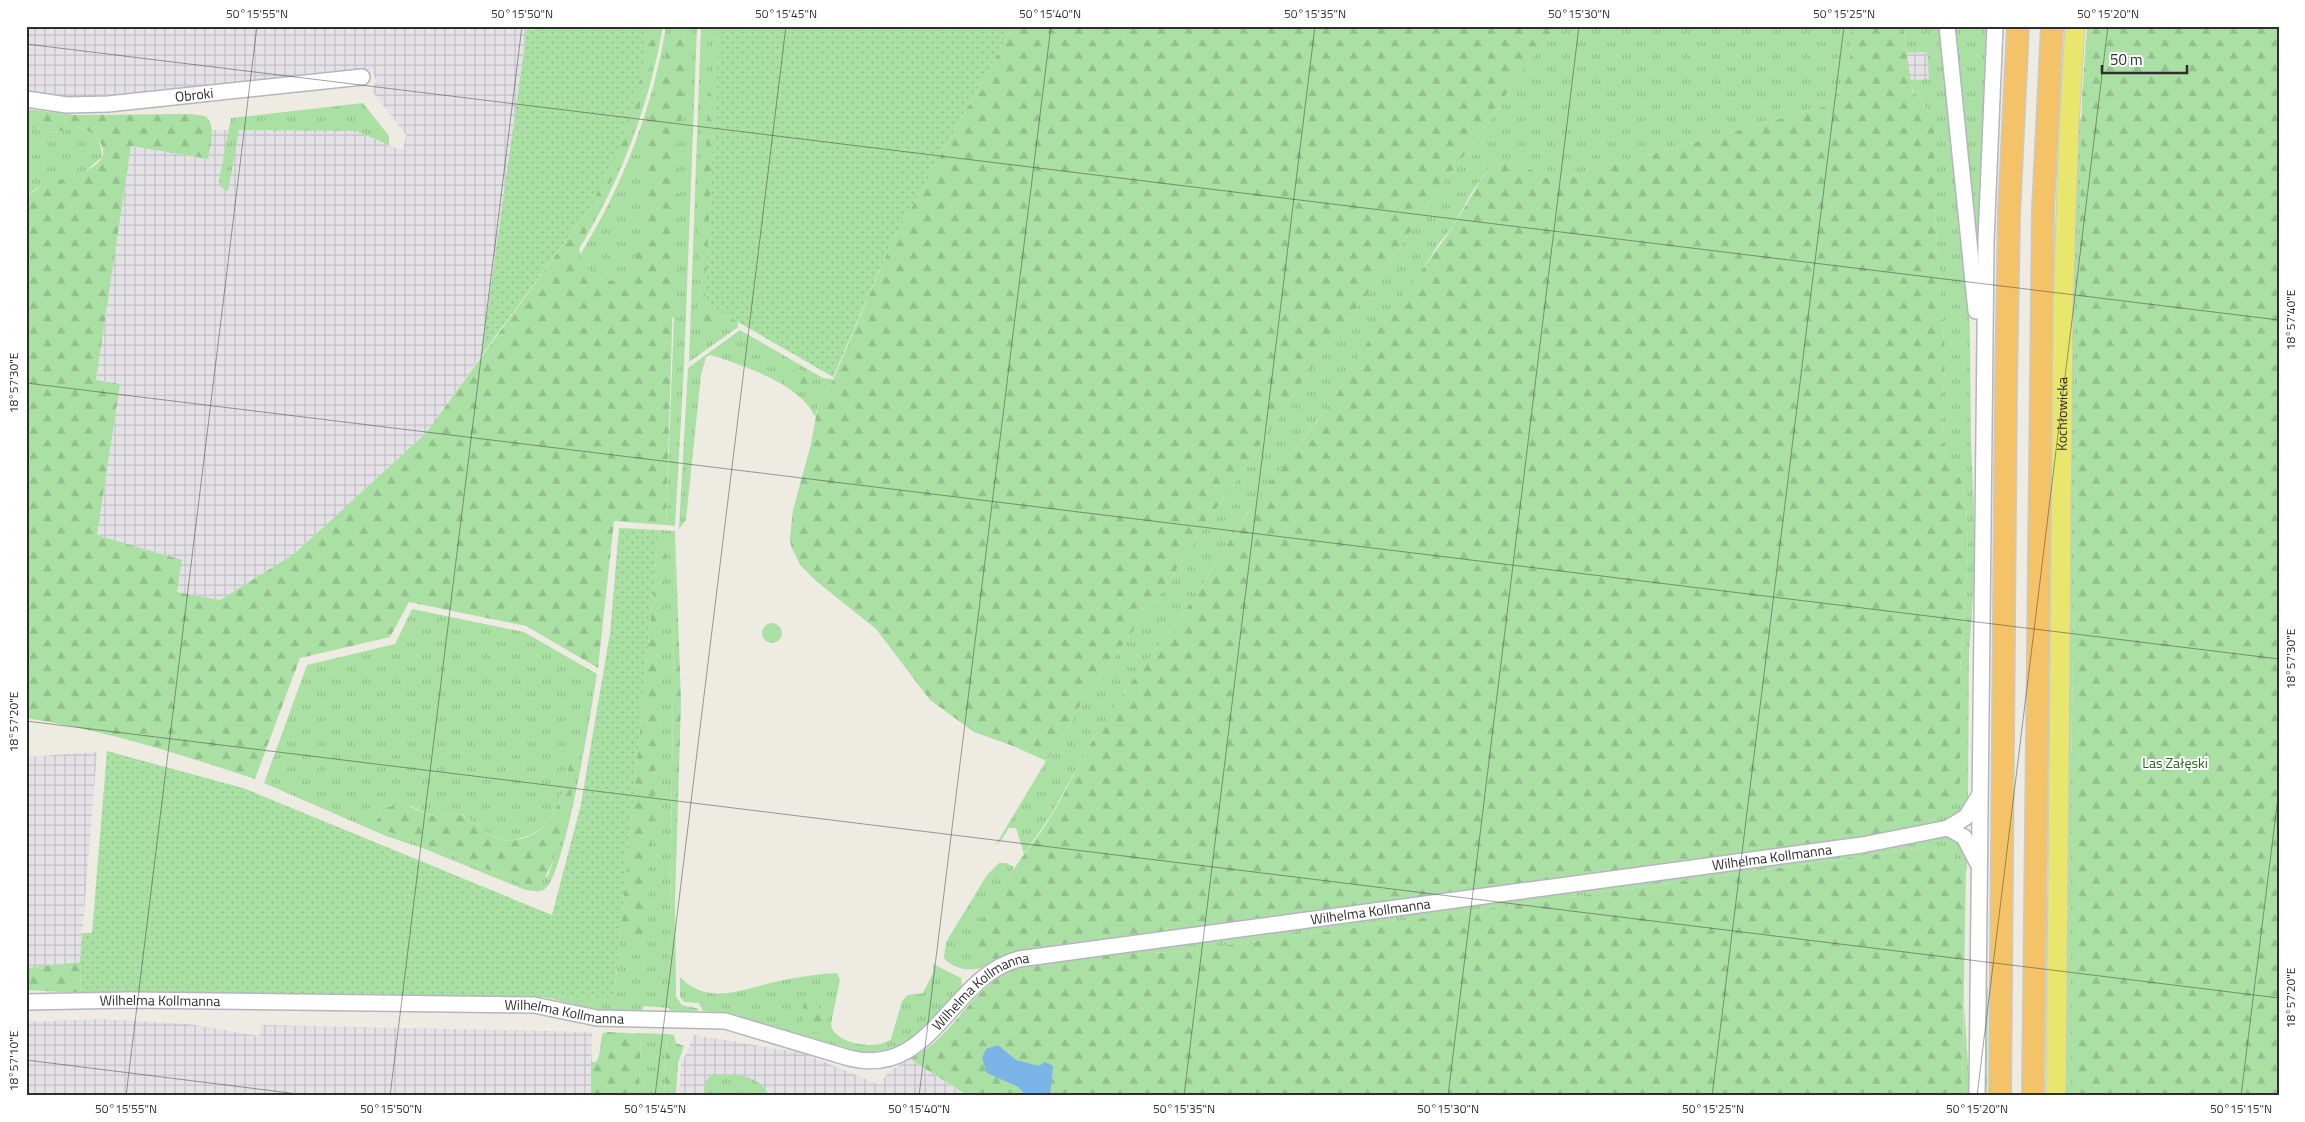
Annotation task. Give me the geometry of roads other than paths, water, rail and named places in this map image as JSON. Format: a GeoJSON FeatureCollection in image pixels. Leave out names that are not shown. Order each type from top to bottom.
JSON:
{"type":"FeatureCollection","features":[{"type":"Feature","properties":{"kind":"highway"},"geometry":{"type":"LineString","coordinates":[[2000,1096],[2006,372],[2009,214],[2018,26]]}},
{"type":"Feature","properties":{"kind":"highway"},"geometry":{"type":"LineString","coordinates":[[2033,1096],[2043,210],[2052,26]]}},
{"type":"Feature","properties":{"kind":"main road","name":"Kochłowicka"},"geometry":{"type":"LineString","coordinates":[[2056,1096],[2065,236],[2075,26]]}},
{"type":"Feature","properties":{"kind":"street"},"geometry":{"type":"LineString","coordinates":[[1947,26],[1984,385]]}},
{"type":"Feature","properties":{"kind":"street"},"geometry":{"type":"LineString","coordinates":[[1977,1096],[1982,512],[1988,155],[1996,26]]}},
{"type":"Feature","properties":{"kind":"street","name":"Obroki"},"geometry":{"type":"LineString","coordinates":[[26,98],[67,105],[108,104],[362,77]]}},
{"type":"Feature","properties":{"kind":"street"},"geometry":{"type":"LineString","coordinates":[[1979,796],[1966,817],[1948,828],[1964,837],[1979,867]]}},
{"type":"Feature","properties":{"kind":"street","name":"Wilhelma Kollmanna"},"geometry":{"type":"LineString","coordinates":[[26,1002],[130,1000],[538,1006],[594,1018],[725,1021],[858,1060],[880,1061],[899,1056],[914,1047],[928,1036],[978,982],[997,968],[1019,959],[1837,848],[1948,828]]}},
{"type":"Feature","properties":{"kind":"water"},"geometry":{"type":"Polygon","coordinates":[[[998,1045],[1016,1060],[1039,1066],[1045,1062],[1053,1066],[1050,1096],[1027,1096],[1018,1087],[987,1073],[982,1058],[986,1049],[998,1045]]]}},
{"type":"Feature","properties":{"kind":"park label","name":"Las Załęski"},"geometry":{"type":"Point","coordinates":[2175,763]}}]}
